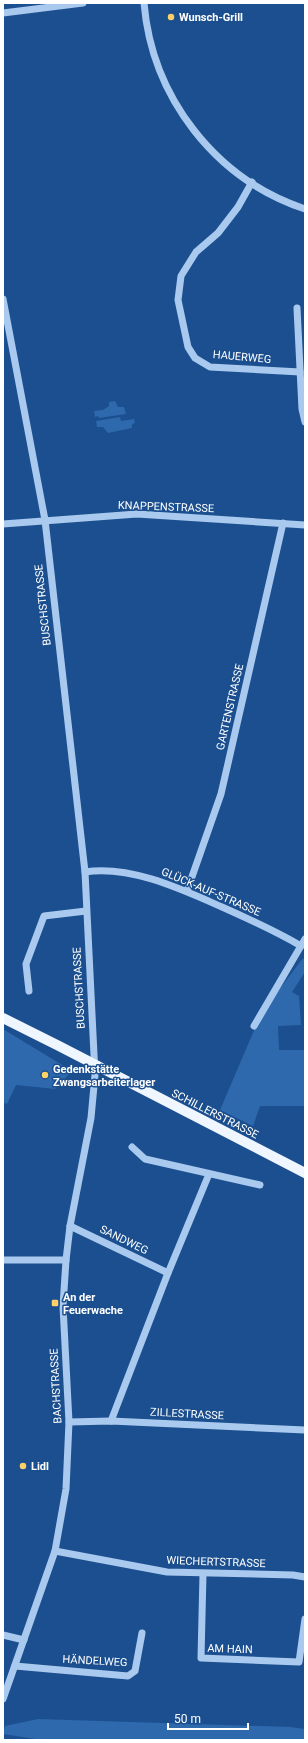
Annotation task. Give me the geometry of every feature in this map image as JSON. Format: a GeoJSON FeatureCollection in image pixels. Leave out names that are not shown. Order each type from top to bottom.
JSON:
{"type":"FeatureCollection","features":[{"type":"Feature","properties":{"kind":"main road","name":"SCHILLERSTRASSE"},"geometry":{"type":"LineString","coordinates":[[3,1018],[305,1173]]}},
{"type":"Feature","properties":{"kind":"street"},"geometry":{"type":"LineString","coordinates":[[3,13],[83,3]]}},
{"type":"Feature","properties":{"kind":"street"},"geometry":{"type":"LineString","coordinates":[[144,3],[149,39],[163,80],[178,108],[196,134],[233,169],[252,182],[293,204],[305,208]]}},
{"type":"Feature","properties":{"kind":"street","name":"HAUERWEG"},"geometry":{"type":"LineString","coordinates":[[252,182],[234,212],[218,233],[196,252],[181,276],[178,300],[188,347],[195,358],[210,367],[300,372]]}},
{"type":"Feature","properties":{"kind":"street","name":"BUSCHSTRASSE"},"geometry":{"type":"LineString","coordinates":[[3,299],[45,520],[85,872],[94,1064]]}},
{"type":"Feature","properties":{"kind":"street"},"geometry":{"type":"LineString","coordinates":[[297,308],[302,409],[305,422]]}},
{"type":"Feature","properties":{"kind":"street","name":"KNAPPENSTRASSE"},"geometry":{"type":"LineString","coordinates":[[3,524],[137,514],[305,525]]}},
{"type":"Feature","properties":{"kind":"street","name":"GARTENSTRASSE"},"geometry":{"type":"LineString","coordinates":[[187,891],[221,794],[283,524]]}},
{"type":"Feature","properties":{"kind":"street","name":"GLÜCK-AUF-STRASSE"},"geometry":{"type":"LineString","coordinates":[[85,872],[96,871],[133,875],[157,880],[187,891],[246,917],[301,946]]}},
{"type":"Feature","properties":{"kind":"street"},"geometry":{"type":"LineString","coordinates":[[29,991],[26,964],[44,916],[86,911]]}},
{"type":"Feature","properties":{"kind":"street"},"geometry":{"type":"LineString","coordinates":[[254,1026],[305,939]]}},
{"type":"Feature","properties":{"kind":"street","name":"BACHSTRASSE"},"geometry":{"type":"LineString","coordinates":[[3,1699],[55,1551],[66,1489],[69,1422],[63,1306],[66,1260],[70,1226],[91,1118],[95,1075],[94,1064]]}},
{"type":"Feature","properties":{"kind":"street"},"geometry":{"type":"LineString","coordinates":[[132,1147],[145,1159],[260,1185]]}},
{"type":"Feature","properties":{"kind":"street"},"geometry":{"type":"LineString","coordinates":[[111,1421],[168,1273],[209,1174]]}},
{"type":"Feature","properties":{"kind":"street","name":"SANDWEG"},"geometry":{"type":"LineString","coordinates":[[70,1226],[168,1273]]}},
{"type":"Feature","properties":{"kind":"street"},"geometry":{"type":"LineString","coordinates":[[3,1260],[66,1260]]}},
{"type":"Feature","properties":{"kind":"street","name":"ZILLESTRASSE"},"geometry":{"type":"LineString","coordinates":[[69,1422],[111,1421],[305,1430]]}},
{"type":"Feature","properties":{"kind":"street","name":"WIECHERTSTRASSE"},"geometry":{"type":"LineString","coordinates":[[55,1551],[167,1572],[293,1575],[305,1577]]}},
{"type":"Feature","properties":{"kind":"street","name":"AM HAIN"},"geometry":{"type":"LineString","coordinates":[[203,1574],[201,1658],[299,1662],[305,1619]]}},
{"type":"Feature","properties":{"kind":"street","name":"HÄNDELWEG"},"geometry":{"type":"LineString","coordinates":[[15,1666],[128,1676],[135,1671],[142,1634]]}},
{"type":"Feature","properties":{"kind":"street"},"geometry":{"type":"LineString","coordinates":[[3,1635],[24,1640]]}},
{"type":"Feature","properties":{"kind":"shaded area"},"geometry":{"type":"Polygon","coordinates":[[[115,401],[118,407],[124,407],[126,414],[99,418],[98,416],[95,417],[94,411],[103,410],[109,406],[109,402],[115,401]]]}},
{"type":"Feature","properties":{"kind":"shaded area"},"geometry":{"type":"Polygon","coordinates":[[[120,417],[121,421],[134,419],[135,423],[132,424],[132,428],[108,433],[103,427],[97,427],[96,421],[120,417]]]}},
{"type":"Feature","properties":{"kind":"shaded area"},"geometry":{"type":"Polygon","coordinates":[[[303,958],[305,961],[305,972],[292,992],[299,996],[301,1025],[278,1026],[279,1050],[305,1050],[305,1106],[260,1106],[253,1126],[220,1110],[255,1028],[266,1007],[303,958]]]}},
{"type":"Feature","properties":{"kind":"shaded area"},"geometry":{"type":"Polygon","coordinates":[[[3,1029],[72,1071],[55,1089],[16,1085],[7,1104],[3,1102],[3,1029]]]}},
{"type":"Feature","properties":{"kind":"shaded area"},"geometry":{"type":"Polygon","coordinates":[[[38,1719],[290,1727],[305,1729],[305,1740],[42,1740],[3,1734],[5,1726],[38,1719]]]}},
{"type":"Feature","properties":{"kind":"place","name":"Wunsch-Grill"},"geometry":{"type":"Point","coordinates":[171,17]}},
{"type":"Feature","properties":{"kind":"place","name":"Gedenkstätte Zwangsarbeiterlager"},"geometry":{"type":"Point","coordinates":[45,1075]}},
{"type":"Feature","properties":{"kind":"place","name":"An der Feuerwache"},"geometry":{"type":"Point","coordinates":[55,1303]}},
{"type":"Feature","properties":{"kind":"place","name":"Lidl"},"geometry":{"type":"Point","coordinates":[23,1466]}}]}
